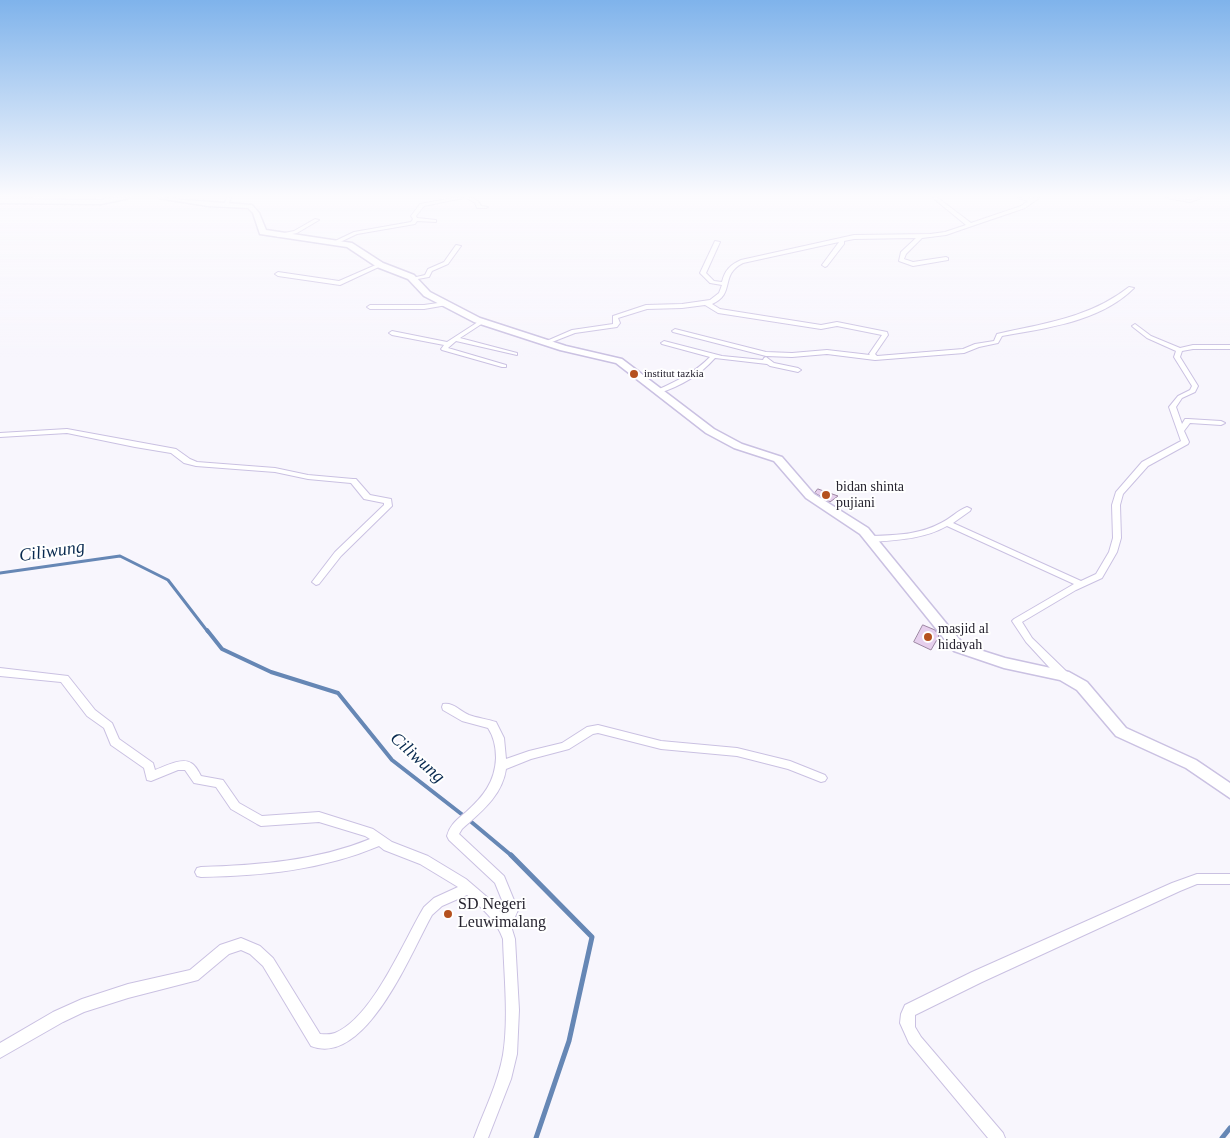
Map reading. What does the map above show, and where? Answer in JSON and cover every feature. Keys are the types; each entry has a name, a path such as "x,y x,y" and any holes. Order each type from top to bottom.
{"street":[{"path":"359,251 380,265 414,279 426,293 482,322 545,343 615,359 684,413 719,437 738,446 778,459 810,496 861,528 872,539 959,648 1004,663 1064,676"},
{"path":"414,279 427,276 429,270 446,263 454,251"},
{"path":"713,251 702,273 712,282 725,284"},
{"path":"545,343 574,332 614,326 617,323 614,319 615,316 638,308 707,303 721,296 727,272 738,263 792,251"},
{"path":"825,265 836,251"},
{"path":"905,251 901,260 910,264 946,259"},
{"path":"278,274 340,283 380,265"},
{"path":"674,331 766,354 792,355 827,352 875,358 964,351 977,345 996,342 999,335 1065,320 1112,303 1131,288"},
{"path":"707,303 714,309 732,314 816,326 837,324 885,333 886,335 873,350 872,354 875,358"},
{"path":"370,307 424,307 445,304"},
{"path":"456,339 513,354 501,365 444,349 448,344 456,339 471,331 482,322"},
{"path":"1135,326 1149,337 1179,350 1191,347 1230,347"},
{"path":"392,333 448,344"},
{"path":"664,343 714,356 767,362 798,370"},
{"path":"1179,350 1177,357 1195,386 1193,391 1180,397 1172,407 1185,442 1145,464 1119,494 1116,506 1117,538 1099,576 1080,584 1017,621 1028,640 1064,676 1082,686 1121,732 1191,764 1230,791"},
{"path":"766,354 767,362"},
{"path":"658,391 690,378 700,371 714,356"},
{"path":"1181,430 1188,421 1221,423"},
{"path":"0,435 58,431 85,434 135,445 173,450 196,464 275,470 308,477 353,481 367,497 388,501 388,506 338,554 316,582"},
{"path":"872,539 924,535 949,524 966,509"},
{"path":"949,524 1080,584"},
{"path":"0,672 64,679 91,713 108,726 115,742 149,766 151,777 177,766 188,766 198,780 214,780 221,784 234,806 255,818 277,821 316,816 369,832 388,846 424,860 468,888 505,926"},
{"path":"447,707 466,718 492,724 500,745 501,766 495,788 482,805 455,828 454,838 495,874 503,884 512,910 505,926 510,956 512,1035 510,1054 504,1079 481,1138"},
{"path":"501,766 529,755 565,746 592,730 598,729 661,745 737,752 790,765 821,778"},
{"path":"201,872 290,867 350,853 382,840"},
{"path":"998,1138 916,1042 908,1029 908,1014 910,1010 977,977 1176,887 1197,879 1230,879"},
{"path":"0,1051 51,1021 82,1006 128,990 193,976 225,949 241,944 255,950 268,962 316,1041 326,1043 332,1041 356,1026 371,1012 428,911 438,902 468,888"}],"building":[{"name":"bidan shinta pujiani","path":"818,489 838,496 830,502 815,493"},
{"name":"masjid al hidayah","path":"923,625 935,630 939,636 931,650 914,642"}],"waterway":[{"name":"Ciliwung","path":"0,573 120,556 168,580 208,632"},
{"name":"Ciliwung","path":"207,630 222,649 271,672 338,693 392,760 464,816"},
{"name":"Ciliwung","path":"469,820 512,856"},
{"name":"Ciliwung","path":"512,856 592,937 569,1041 536,1138"},
{"name":"Ciliwung","path":"1222,1138 1230,1128"}],"place":[{"name":"institut tazkia","path":"634,374"},
{"name":"bidan shinta pujiani","path":"826,495"},
{"name":"masjid al hidayah","path":"928,637"},
{"name":"SD Negeri Leuwimalang","path":"448,914"}]}
